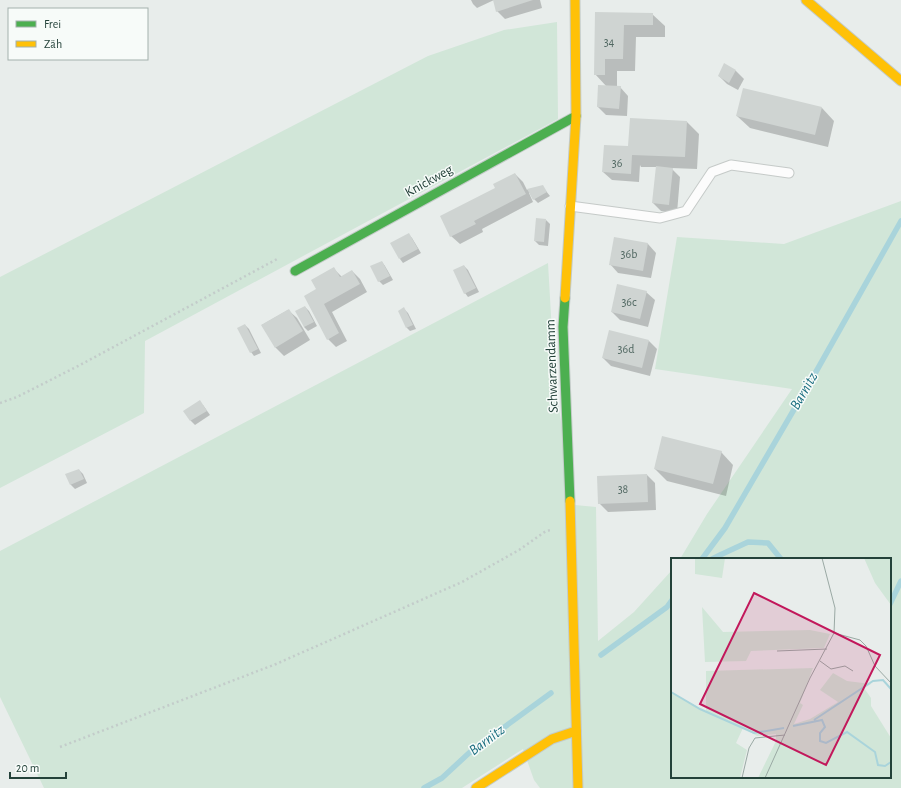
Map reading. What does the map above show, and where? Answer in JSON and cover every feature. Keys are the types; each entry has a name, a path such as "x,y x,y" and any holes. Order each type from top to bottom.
{"main road":[{"name":"Schwarzendamm","path":"575,0 576,116 563,327 571,524 578,788"},
{"path":"806,0 901,80"},
{"name":"Knickweg","path":"295,271 576,116"},
{"path":"476,788 552,739 576,731"}],"lane":[{"path":"570,206 660,218 686,210 712,172 731,165 789,174"}],"path":[{"path":"60,747 276,664 462,582 519,550 546,531 571,524"}],"green space":[{"path":"557,22 558,119 145,341 144,413 0,488 0,277 428,56 504,30"},
{"path":"901,201 901,788 540,788 534,780 523,749 462,788 44,788 0,697 0,551 548,263 555,385 575,505 596,507 598,641 634,612 671,571 671,778 891,778 891,558 681,558 707,514 792,389 655,369 677,237 784,244"}],"building":[{"path":"493,0 533,0 496,12"},
{"path":"595,12 653,13 653,25 624,25 623,59 605,59 605,75 594,75"},
{"path":"724,63 736,70 729,83 718,76"},
{"path":"598,85 621,86 619,109 597,107"},
{"path":"743,88 822,107 815,135 736,116"},
{"path":"630,118 687,121 685,157 632,155 631,174 602,172 604,145 628,146"},
{"path":"656,166 673,168 669,205 652,203"},
{"path":"515,173 526,194 474,221 476,224 450,237 440,216 495,188 493,184"},
{"path":"543,185 547,192 533,200 527,189"},
{"path":"536,218 546,219 544,242 534,241"},
{"path":"409,233 418,249 399,259 390,243"},
{"path":"614,237 648,243 643,271 609,265"},
{"path":"382,261 390,276 378,282 370,266"},
{"path":"464,265 476,288 464,294 453,270"},
{"path":"334,267 340,277 352,270 360,284 324,304 339,333 327,340 304,296 316,289 311,280"},
{"path":"617,284 647,291 640,319 611,312"},
{"path":"305,306 314,322 304,327 295,311"},
{"path":"404,307 413,325 406,328 398,311"},
{"path":"289,309 303,331 275,348 261,325"},
{"path":"245,324 258,349 250,353 237,328"},
{"path":"609,330 649,340 642,368 602,358"},
{"path":"200,400 207,411 190,421 183,411"},
{"path":"662,436 722,451 713,484 654,469"},
{"path":"79,469 84,479 70,485 65,474"},
{"path":"647,474 648,502 598,504 597,476"}],"waterway":[{"name":"Barnitz","path":"703,558 725,528 817,370 901,221"},
{"name":"Barnitz","path":"714,558 748,542 768,543 780,558"},
{"name":"Barnitz","path":"891,602 901,581"},
{"name":"Barnitz","path":"601,655 667,607 671,601"},
{"name":"Barnitz","path":"424,788 442,778 469,753 551,693"}],"traffic: fast":[{"path":"295,271 576,116"},
{"path":"565,298 563,327 570,501"}],"traffic: slow":[{"path":"565,298 576,116 575,0"},
{"path":"806,0 901,81"},
{"path":"570,501 578,788"},
{"path":"476,788 552,739 576,731"}]}
